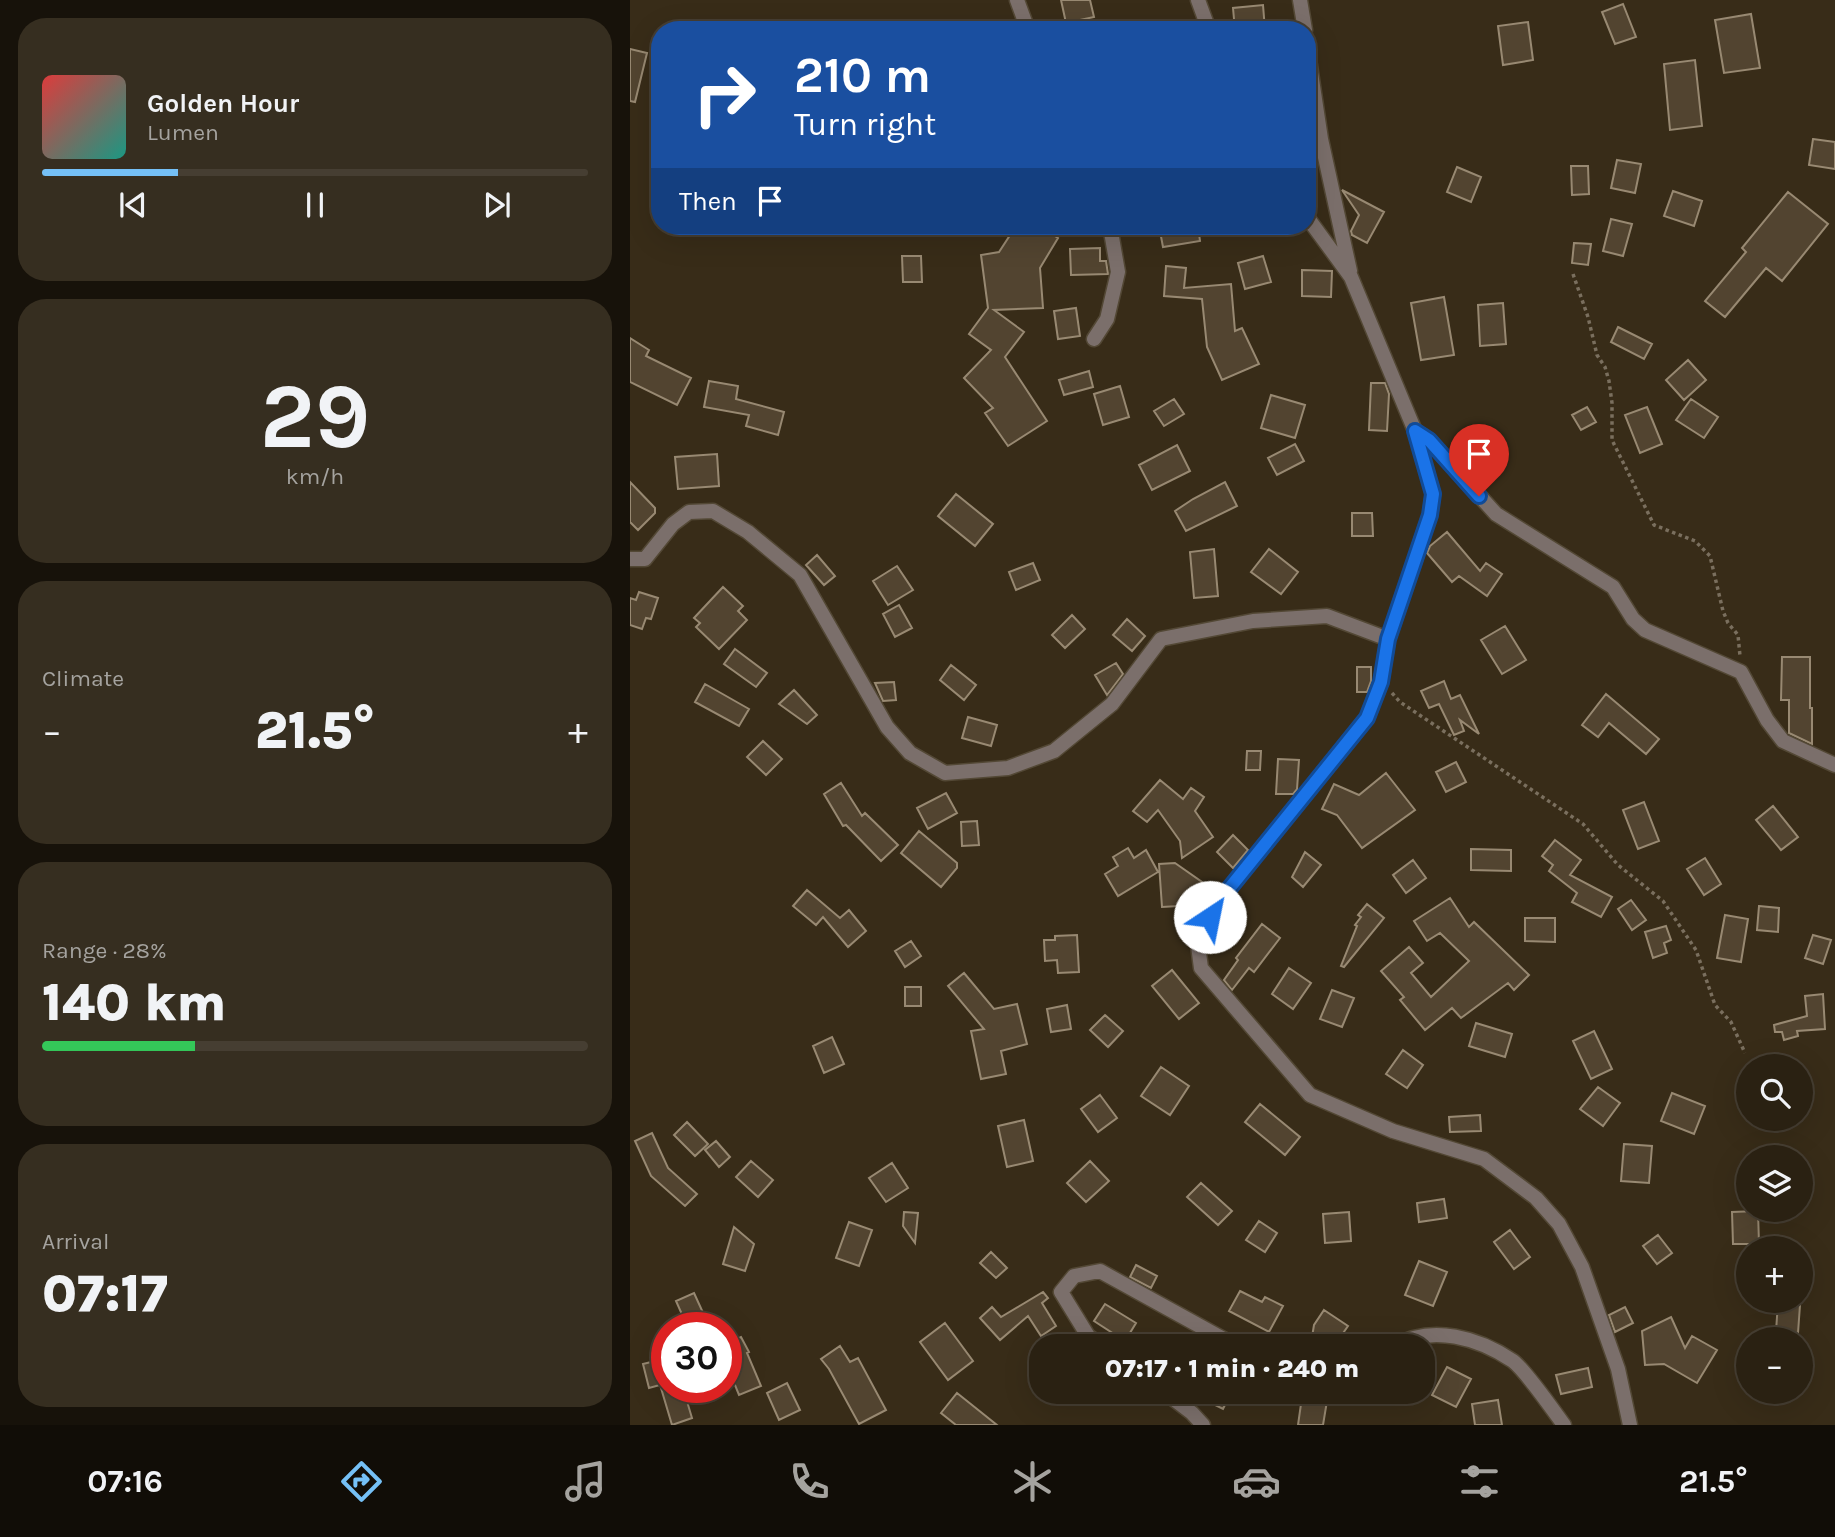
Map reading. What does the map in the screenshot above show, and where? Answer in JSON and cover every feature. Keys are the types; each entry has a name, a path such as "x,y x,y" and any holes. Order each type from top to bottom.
{"street":[{"path":"1017,0 1025,21"},
{"path":"1198,0 1206,21"},
{"path":"1300,0 1304,21"},
{"path":"1316,106 1352,277 1415,431 1433,494 1430,515 1388,639 1381,682 1367,718 1224,895 1197,938 1201,968 1310,1095 1393,1131 1484,1159 1535,1198 1559,1224 1583,1267 1618,1369 1630,1425"},
{"path":"1316,229 1352,277"},
{"path":"1094,339 1107,319 1118,272 1112,235"},
{"path":"1415,431 1429,440 1496,514 1613,587 1633,619 1645,630 1741,672 1751,686 1767,720 1783,741 1835,765"},
{"path":"630,559 645,559 673,524 689,512 713,511 748,532 800,576 887,727 910,753 945,773 1008,768 1054,751 1112,704 1161,639 1253,621 1327,616 1388,639"},
{"path":"1087,1334 1061,1292 1074,1276 1100,1271 1214,1334"},
{"path":"1425,1334 1469,1339 1514,1362 1564,1425"},
{"path":"1180,1404 1203,1425"}],"path":[{"path":"1573,274 1588,317 1597,355 1605,367 1611,392 1612,440 1619,458 1654,525 1695,541 1710,556 1723,611 1728,623 1738,635 1741,672"},
{"path":"1381,682 1400,702 1583,824 1618,864 1663,901 1696,950 1715,1005 1731,1022 1745,1053"}],"building":[{"path":"1061,0 1090,0 1094,17 1066,21"},
{"path":"1623,4 1636,37 1615,44 1602,12"},
{"path":"1263,5 1264,21 1234,21 1233,8"},
{"path":"1751,14 1760,68 1724,73 1715,20"},
{"path":"1528,22 1533,60 1503,65 1498,26"},
{"path":"630,49 647,53 635,102 630,101"},
{"path":"1695,60 1702,126 1670,130 1664,64"},
{"path":"1813,139 1835,142 1835,169 1809,165"},
{"path":"1617,160 1641,164 1635,193 1611,188"},
{"path":"1571,166 1588,166 1589,194 1572,195"},
{"path":"1457,167 1481,177 1471,202 1447,192"},
{"path":"1342,190 1384,212 1367,243 1352,235 1351,231 1359,215"},
{"path":"1673,191 1702,201 1694,226 1664,216"},
{"path":"1788,192 1828,224 1782,281 1766,268 1725,317 1705,301 1746,252 1742,248"},
{"path":"1611,219 1632,224 1623,256 1603,251"},
{"path":"1010,235 1053,235 1058,238 1040,268 1043,308 994,310 1024,332 1005,357 1047,421 1008,446 985,413 993,408 964,378 991,350 969,334 988,308 981,255 999,252"},
{"path":"1161,235 1199,235 1200,241 1163,247"},
{"path":"1574,243 1591,244 1588,265 1572,263"},
{"path":"1100,248 1100,261 1106,261 1108,274 1071,275 1070,249"},
{"path":"902,256 921,256 922,282 903,282"},
{"path":"1263,256 1271,282 1245,289 1238,263"},
{"path":"1166,266 1186,268 1184,288 1231,284 1235,331 1242,328 1259,364 1222,380 1207,347 1202,299 1164,296"},
{"path":"1302,270 1332,271 1331,297 1302,296"},
{"path":"1444,297 1454,355 1421,360 1411,303"},
{"path":"1503,303 1506,344 1480,346 1478,305"},
{"path":"1076,308 1080,336 1058,339 1054,311"},
{"path":"1618,327 1652,344 1644,359 1611,342"},
{"path":"630,338 649,350 646,356 691,378 677,405 630,382"},
{"path":"1688,360 1706,380 1684,400 1666,380"},
{"path":"1089,371 1093,387 1064,395 1059,380"},
{"path":"709,381 738,386 736,399 784,412 778,435 746,426 749,415 704,407"},
{"path":"1371,383 1385,383 1389,394 1387,431 1369,430"},
{"path":"1120,386 1129,417 1103,425 1094,394"},
{"path":"1271,395 1305,405 1295,438 1261,428"},
{"path":"1174,399 1184,414 1164,426 1154,411"},
{"path":"1691,399 1718,417 1704,438 1676,420"},
{"path":"1587,407 1596,422 1581,430 1572,415"},
{"path":"1647,407 1662,444 1640,453 1625,415"},
{"path":"1295,444 1304,461 1277,475 1268,458"},
{"path":"1177,445 1190,471 1152,490 1139,465"},
{"path":"717,454 719,486 678,489 675,457"},
{"path":"630,482 655,508 655,513 638,530 630,522"},
{"path":"1225,482 1237,506 1186,531 1175,511"},
{"path":"956,494 993,524 975,546 938,516"},
{"path":"1352,513 1372,513 1373,536 1352,536"},
{"path":"1447,532 1480,571 1486,563 1502,574 1487,596 1459,576 1452,582 1427,553 1430,546"},
{"path":"1214,549 1218,596 1194,598 1190,552"},
{"path":"1269,549 1298,572 1281,594 1251,572"},
{"path":"817,555 835,576 824,585 806,565"},
{"path":"1033,563 1040,580 1016,590 1009,572"},
{"path":"897,566 913,590 888,605 873,581"},
{"path":"723,587 743,606 738,611 747,620 719,649 696,627 700,623 694,618"},
{"path":"639,592 658,598 651,619 646,618 642,629 630,625 630,598 636,600"},
{"path":"899,605 912,628 895,637 883,614"},
{"path":"1072,615 1085,629 1065,648 1052,635"},
{"path":"1127,619 1145,636 1132,651 1113,635"},
{"path":"1505,626 1526,660 1502,674 1481,640"},
{"path":"735,649 767,673 756,687 724,664"},
{"path":"1782,657 1810,657 1812,744 1789,733 1789,700 1781,700"},
{"path":"1116,663 1123,674 1107,695 1095,675"},
{"path":"951,665 976,685 964,700 940,680"},
{"path":"1357,667 1371,667 1371,681 1367,692 1357,692"},
{"path":"1444,681 1451,699 1460,695 1479,734 1460,720 1464,731 1454,735 1439,704 1429,708 1421,691"},
{"path":"894,682 896,700 883,701 875,683"},
{"path":"705,684 749,709 739,726 695,702"},
{"path":"794,690 817,715 807,724 779,704"},
{"path":"1606,694 1659,739 1646,754 1609,723 1598,737 1582,725"},
{"path":"968,717 997,725 991,746 962,738"},
{"path":"763,741 782,759 766,775 747,757"},
{"path":"1247,751 1261,751 1260,770 1246,770"},
{"path":"1278,759 1299,760 1297,789 1293,794 1276,794"},
{"path":"1456,762 1466,782 1446,792 1436,772"},
{"path":"1386,773 1415,810 1362,848 1337,815 1322,809 1334,784 1359,795"},
{"path":"1160,780 1183,799 1191,788 1204,797 1195,811 1213,837 1182,858 1180,841 1158,810 1147,822 1133,811"},
{"path":"841,783 862,816 865,813 898,845 881,861 846,825 843,826 824,794"},
{"path":"946,793 957,813 928,829 917,808"},
{"path":"1644,802 1659,841 1638,849 1623,810"},
{"path":"1773,806 1798,837 1781,850 1756,820"},
{"path":"977,821 979,845 962,846 961,822"},
{"path":"919,831 957,863 957,868 941,887 901,853"},
{"path":"1233,835 1248,850 1233,868 1217,852"},
{"path":"1555,840 1581,860 1570,875 1612,897 1601,917 1572,902 1577,893 1549,871 1553,865 1542,856"},
{"path":"1128,848 1134,858 1146,850 1158,872 1118,896 1105,874 1118,866 1113,857"},
{"path":"1471,849 1511,850 1511,871 1471,870"},
{"path":"1305,852 1321,865 1303,887 1292,877"},
{"path":"1705,858 1721,884 1704,895 1687,869"},
{"path":"1413,860 1426,878 1406,893 1393,875"},
{"path":"1175,863 1202,882 1179,906 1162,907 1159,864"},
{"path":"807,890 840,918 849,910 866,931 848,947 823,917 816,925 793,906"},
{"path":"1450,898 1469,927 1474,922 1529,975 1514,990 1508,983 1461,1018 1452,1008 1425,1030 1400,1000 1404,997 1381,971 1409,947 1423,963 1411,973 1431,997 1469,961 1440,933 1427,941 1414,921"},
{"path":"1631,900 1646,920 1632,930 1618,909"},
{"path":"1367,904 1384,918 1344,967 1341,966 1357,926 1355,925 1361,917 1358,915"},
{"path":"1759,906 1779,908 1778,932 1757,930"},
{"path":"1725,915 1748,919 1741,962 1717,958"},
{"path":"1525,918 1555,918 1555,942 1525,941"},
{"path":"1262,924 1280,938 1254,972 1249,968 1232,990 1224,980 1238,960 1236,958"},
{"path":"1666,926 1671,940 1664,943 1667,953 1653,958 1645,932"},
{"path":"1077,935 1079,972 1058,973 1057,960 1045,961 1044,940 1055,940 1055,936"},
{"path":"1813,935 1831,940 1823,964 1805,958"},
{"path":"911,941 921,956 905,967 895,951"},
{"path":"1289,968 1311,983 1293,1009 1272,994"},
{"path":"1172,970 1199,1003 1179,1019 1152,986"},
{"path":"964,973 994,1009 1017,1004 1027,1044 1001,1051 1006,1074 981,1079 971,1031 984,1029 948,986"},
{"path":"905,987 921,987 921,1006 905,1006"},
{"path":"1332,990 1354,998 1342,1027 1320,1019"},
{"path":"1823,994 1825,1029 1797,1031 1798,1036 1784,1040 1782,1032 1775,1032 1774,1025 1807,1016 1805,996"},
{"path":"1067,1005 1071,1029 1051,1032 1047,1009"},
{"path":"1105,1015 1123,1031 1108,1047 1090,1030"},
{"path":"1476,1023 1512,1034 1505,1057 1469,1046"},
{"path":"1594,1031 1612,1069 1591,1079 1573,1041"},
{"path":"832,1037 844,1064 824,1073 813,1046"},
{"path":"1403,1050 1423,1065 1407,1088 1386,1074"},
{"path":"1161,1067 1189,1086 1170,1115 1141,1096"},
{"path":"1598,1087 1620,1103 1603,1126 1580,1109"},
{"path":"1672,1093 1705,1106 1694,1134 1661,1121"},
{"path":"1100,1095 1117,1118 1098,1132 1081,1109"},
{"path":"1260,1104 1300,1137 1285,1155 1245,1122"},
{"path":"1480,1115 1481,1131 1450,1132 1449,1117"},
{"path":"1024,1120 1033,1161 1007,1167 998,1126"},
{"path":"687,1122 708,1144 695,1156 674,1135"},
{"path":"652,1133 668,1168 697,1194 685,1206 651,1176 635,1141"},
{"path":"716,1141 730,1157 719,1167 705,1150"},
{"path":"1624,1144 1652,1146 1649,1183 1621,1181"},
{"path":"751,1161 773,1180 758,1197 736,1177"},
{"path":"1090,1161 1109,1181 1086,1202 1067,1183"},
{"path":"892,1163 908,1188 886,1202 869,1178"},
{"path":"1201,1183 1232,1211 1218,1225 1187,1197"},
{"path":"1444,1199 1447,1218 1419,1222 1417,1203"},
{"path":"904,1212 918,1213 915,1243 903,1226"},
{"path":"1349,1212 1351,1241 1325,1243 1323,1214"},
{"path":"1732,1212 1736,1212 1736,1222 1758,1222 1759,1236 1736,1236 1736,1244 1733,1244"},
{"path":"1259,1221 1277,1233 1265,1252 1246,1240"},
{"path":"849,1222 872,1230 859,1266 836,1258"},
{"path":"734,1227 754,1244 745,1271 723,1264"},
{"path":"1510,1230 1530,1257 1514,1269 1494,1242"},
{"path":"1658,1235 1672,1253 1657,1264 1643,1246"},
{"path":"991,1252 1007,1268 996,1278 980,1263"},
{"path":"1419,1261 1447,1272 1433,1306 1405,1295"},
{"path":"1136,1265 1157,1276 1151,1288 1130,1277"},
{"path":"1240,1291 1262,1302 1265,1297 1283,1306 1269,1332 1229,1311"},
{"path":"1043,1292 1048,1298 1042,1303 1056,1326 1040,1334 1028,1316 1000,1340 980,1318 992,1307 1001,1317"},
{"path":"694,1293 703,1312 681,1312 676,1301"},
{"path":"1105,1304 1136,1323 1129,1334 1114,1334 1094,1321"},
{"path":"1625,1307 1633,1323 1615,1332 1609,1315"},
{"path":"1324,1310 1348,1326 1342,1334 1312,1334 1314,1325"},
{"path":"1777,1313 1799,1313 1798,1327 1776,1327"},
{"path":"1671,1317 1685,1348 1692,1336 1717,1350 1697,1383 1664,1364 1645,1365 1642,1331"},
{"path":"945,1323 973,1361 948,1380 920,1342"},
{"path":"742,1339 749,1352 747,1353 761,1386 742,1394"},
{"path":"840,1346 850,1362 858,1358 886,1410 859,1424 821,1359"},
{"path":"651,1362 651,1387 649,1388 643,1364"},
{"path":"1447,1367 1471,1379 1456,1407 1435,1396 1435,1389"},
{"path":"1588,1368 1592,1387 1561,1394 1556,1375"},
{"path":"787,1383 800,1410 779,1420 767,1393"},
{"path":"957,1393 997,1425 956,1425 941,1413"},
{"path":"1498,1400 1502,1425 1475,1425 1472,1404"},
{"path":"665,1403 688,1403 692,1418 672,1425"},
{"path":"1213,1404 1226,1404 1223,1409"},
{"path":"1301,1404 1326,1404 1323,1425 1298,1425"}],"route":[{"path":"1210,917 1224,895 1367,718 1381,682 1388,639 1430,515 1433,494 1415,431 1429,440 1479,496"}]}
